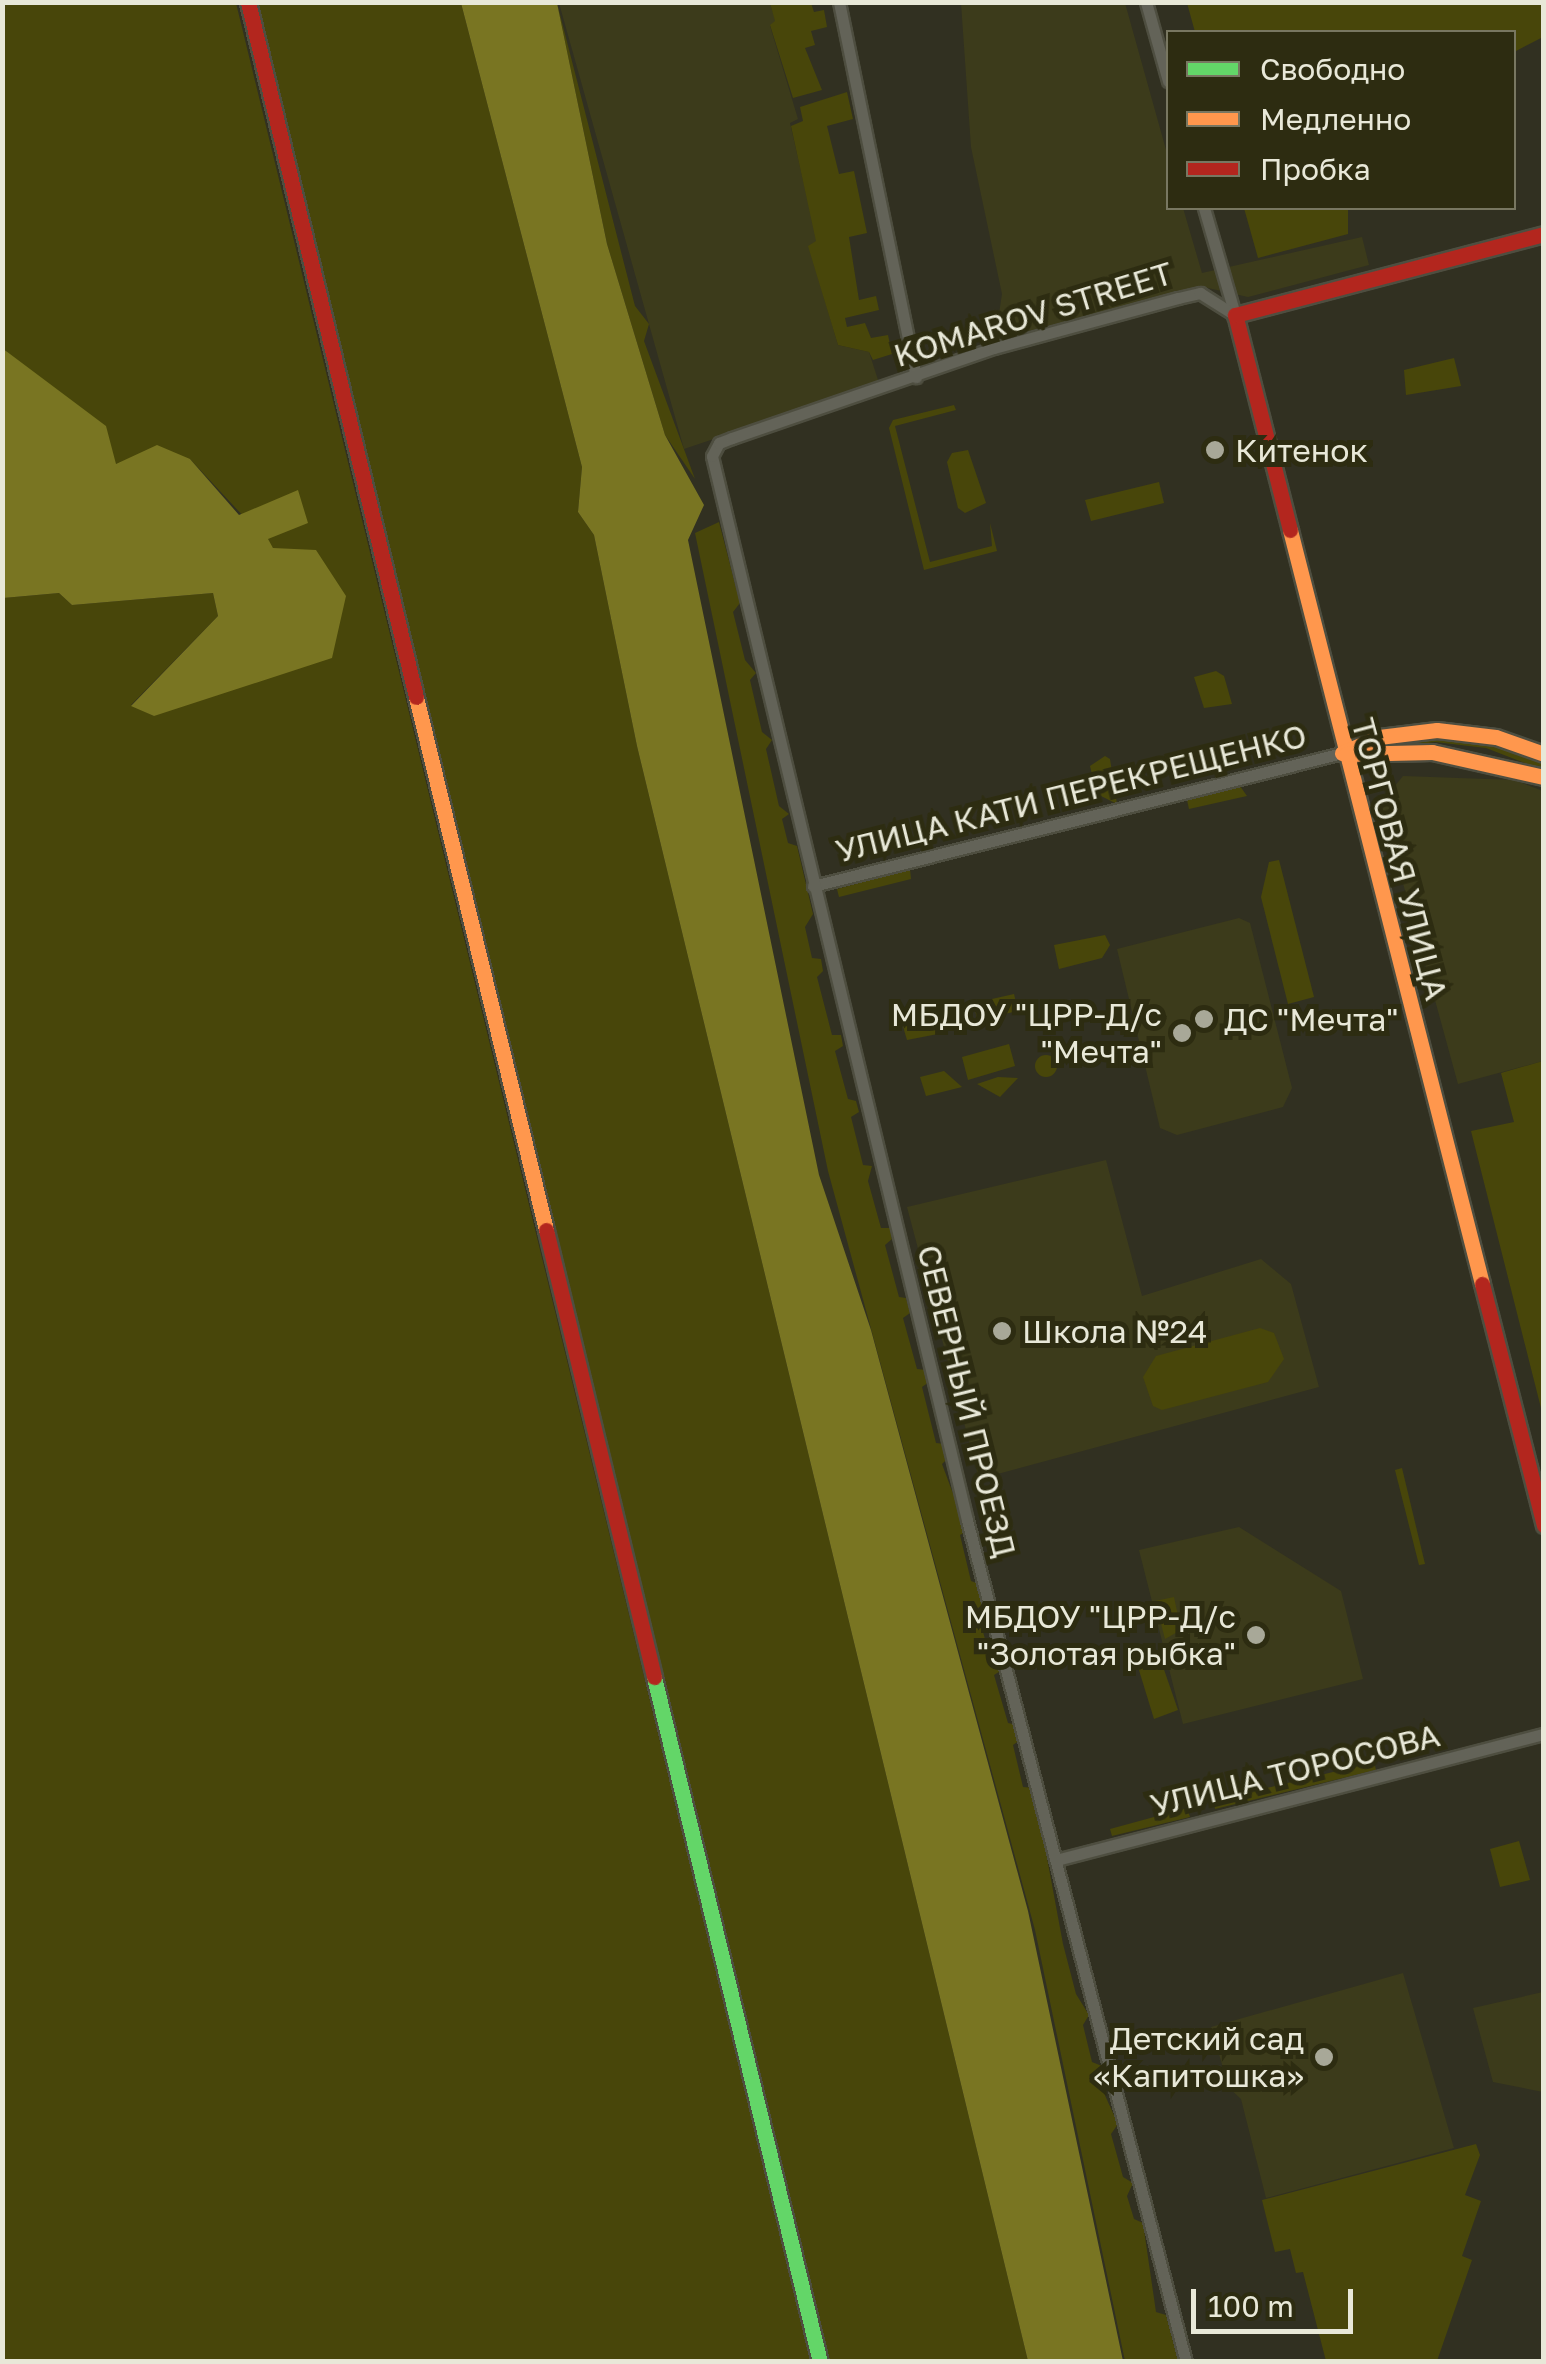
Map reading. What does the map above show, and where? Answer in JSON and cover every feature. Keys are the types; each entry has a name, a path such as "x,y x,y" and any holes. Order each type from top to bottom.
{"main road":[{"path":"248,2 820,2362"},
{"path":"1234,315 1544,234"},
{"name":"ТОРГОВАЯ УЛИЦА","path":"1234,315 1342,754 1544,1524"},
{"name":"УЛИЦА КАТИ ПЕРЕКРЕЩЕНКО","path":"1342,754 1379,737 1437,730 1496,738 1544,754"},
{"name":"УЛИЦА КАТИ ПЕРЕКРЕЩЕНКО","path":"1342,754 1432,752 1544,777"}],"street":[{"path":"839,2 916,377"},
{"path":"1146,2 1166,74"},
{"name":"ТОРГОВАЯ УЛИЦА","path":"1205,210 1234,315"},
{"name":"KOMAROV STREET","path":"712,450 994,348 1200,293 1234,315"},
{"name":"СЕВЕРНЫЙ ПРОЕЗД","path":"712,450 969,1528 1060,1859 1186,2362"},
{"name":"УЛИЦА КАТИ ПЕРЕКРЕЩЕНКО","path":"813,886 1342,754"},
{"name":"УЛИЦА ТОРОСОВА","path":"1060,1859 1544,1734"}],"shaded area":[{"path":"2,3 236,3 811,2361 3,2361 3,598 59,593 72,605 213,593 218,616 131,705 154,716 273,548 190,459 115,464 3,348"},
{"path":"257,3 461,3 582,467 578,512 594,535 637,746 1028,2361 828,2361"},
{"path":"461,3 557,3 607,244 665,435 704,505 688,540 819,1175 871,1330 1028,1911 1123,2361 1028,2361 637,746 594,535 578,512 582,467"},
{"path":"557,3 635,306 649,324 644,341 695,479 665,435 607,244"},
{"path":"559,3 770,3 776,21 770,26 798,119 790,123 817,241 809,246 838,345 869,352 879,383 684,449"},
{"path":"770,3 811,3 814,12 824,10 827,27 811,31 815,45 805,48 822,90 793,98 770,25 775,21"},
{"path":"961,3 1125,3 1166,150 1166,210 1184,210 1202,273 1362,237 1369,265 1248,297 1199,286 995,340 1002,294 971,147"},
{"path":"1187,3 1543,3 1543,37 1516,51 1516,30 1194,30"},
{"path":"847,92 853,119 827,126 839,174 854,171 867,233 849,237 859,300 876,296 879,310 845,318 847,327 865,323 871,338 888,335 892,354 873,360 869,352 838,345 808,246 816,241 791,126 803,121 800,107"},
{"path":"1245,210 1348,210 1348,234 1258,258"},
{"path":"2,348 106,426 116,464 157,445 190,459 239,515 298,490 308,523 268,539 273,548 316,550 346,596 332,658 154,716 131,706 218,616 213,593 72,605 59,593 3,598"},
{"path":"1454,358 1461,386 1406,395 1404,370"},
{"path":"954,405 956,410 895,426 930,562 992,546 990,523 997,551 924,570 889,428 893,420"},
{"path":"968,450 986,503 965,513 958,508 947,462 952,453"},
{"path":"1159,482 1164,503 1091,521 1085,500"},
{"path":"719,522 740,603 733,612 745,660 756,673 750,680 762,732 772,740 766,749 779,806 789,814 782,819 788,843 797,846 813,914 805,927 812,958 821,959 823,971 817,977 832,1035 841,1035 843,1046 835,1051 848,1099 856,1101 859,1112 851,1117 863,1165 872,1166 868,1181 881,1228 890,1228 892,1239 885,1245 899,1297 906,1298 910,1313 903,1318 917,1369 926,1370 929,1382 922,1387 936,1443 945,1444 948,1458 942,1464 967,1531 960,1535 971,1581 979,1584 984,1603 977,1609 990,1658 999,1660 1002,1670 994,1675 1008,1723 1017,1725 1020,1740 1013,1745 1023,1787 1034,1788 1063,1944 1076,1994 1089,2015 1083,2025 1092,2062 1102,2066 1098,2080 1118,2124 1111,2134 1123,2177 1133,2183 1127,2196 1134,2219 1143,2223 1156,2312 1166,2315 1178,2361 1125,2361 1035,1930 828,1171 695,533"},
{"path":"1216,671 1224,676 1232,704 1204,708 1194,677"},
{"path":"1435,736 1492,745 1543,763 1543,770 1486,748 1435,742 1376,751 1375,744"},
{"path":"1105,756 1110,759 1117,804 1097,794 1090,766"},
{"path":"1403,776 1514,780 1543,791 1543,1061 1458,1084 1381,803"},
{"path":"1240,786 1247,796 1189,809 1187,800"},
{"path":"1279,860 1314,997 1288,1004 1261,897 1269,862"},
{"path":"910,869 911,879 839,897 837,889"},
{"name":"ДС \"Мечта\"","path":"1239,918 1250,923 1292,1088 1283,1107 1177,1135 1160,1128 1117,949"},
{"path":"1105,935 1110,945 1102,958 1059,969 1054,945"},
{"path":"1014,994 1018,1011 977,1020 974,1003"},
{"path":"939,1013 943,1033 907,1040 902,1023"},
{"path":"1009,1044 1015,1066 968,1080 962,1057"},
{"path":"1046,1055 1054,1058 1054,1074 1046,1077 1038,1074 1035,1066 1038,1058"},
{"path":"1544,1061 1543,1416 1471,1131 1514,1122 1501,1073"},
{"path":"944,1071 962,1087 926,1096 920,1077"},
{"path":"998,1077 1018,1078 1000,1097 977,1084"},
{"path":"1106,1160 1142,1296 1261,1259 1291,1284 1319,1387 979,1479 907,1207"},
{"path":"1260,1328 1274,1333 1284,1359 1268,1382 1162,1410 1153,1406 1143,1377 1156,1356"},
{"path":"1402,1468 1425,1564 1419,1565 1395,1470"},
{"name":"МБДОУ \"ЦРР-Д/с \"Золотая рыбка\"","path":"1239,1527 1341,1591 1363,1679 1183,1724 1139,1550"},
{"path":"1174,1597 1181,1630 1165,1639 1155,1601"},
{"path":"1160,1658 1178,1710 1154,1719 1138,1667"},
{"path":"1374,1762 1376,1770 1215,1809 1214,1801"},
{"path":"1187,1808 1190,1817 1112,1836 1110,1829"},
{"path":"1519,1841 1530,1880 1500,1887 1490,1849"},
{"name":"Детский сад «Капитошка»","path":"1403,1973 1454,2148 1266,2198 1241,2099 1229,2088 1211,2027"},
{"path":"1543,1992 1543,2092 1493,2082 1473,2008"},
{"path":"1476,2144 1480,2155 1465,2195 1481,2201 1462,2256 1472,2260 1437,2361 1326,2361 1303,2272 1296,2273 1290,2249 1275,2252 1262,2200"}],"traffic: fast":[{"path":"654,1677 820,2362"}],"traffic: slow":[{"path":"1290,530 1482,1284"},
{"path":"416,697 546,1230"},
{"path":"1342,753 1379,737 1437,730 1496,737 1544,754"},
{"path":"1346,754 1432,752 1544,777"}],"traffic: jam":[{"path":"248,2 416,697"},
{"path":"1290,530 1235,315 1544,234"},
{"path":"546,1230 654,1677"},
{"path":"1482,1284 1544,1525"}],"place":[{"name":"Китенок","path":"1215,450"},
{"name":"ДС \"Мечта\"","path":"1204,1019"},
{"name":"МБДОУ \"ЦРР-Д/с \"Мечта\"","path":"1182,1033"},
{"name":"Школа №24","path":"1002,1331"},
{"name":"МБДОУ \"ЦРР-Д/с \"Золотая рыбка\"","path":"1256,1635"},
{"name":"Детский сад «Капитошка»","path":"1324,2057"}]}
